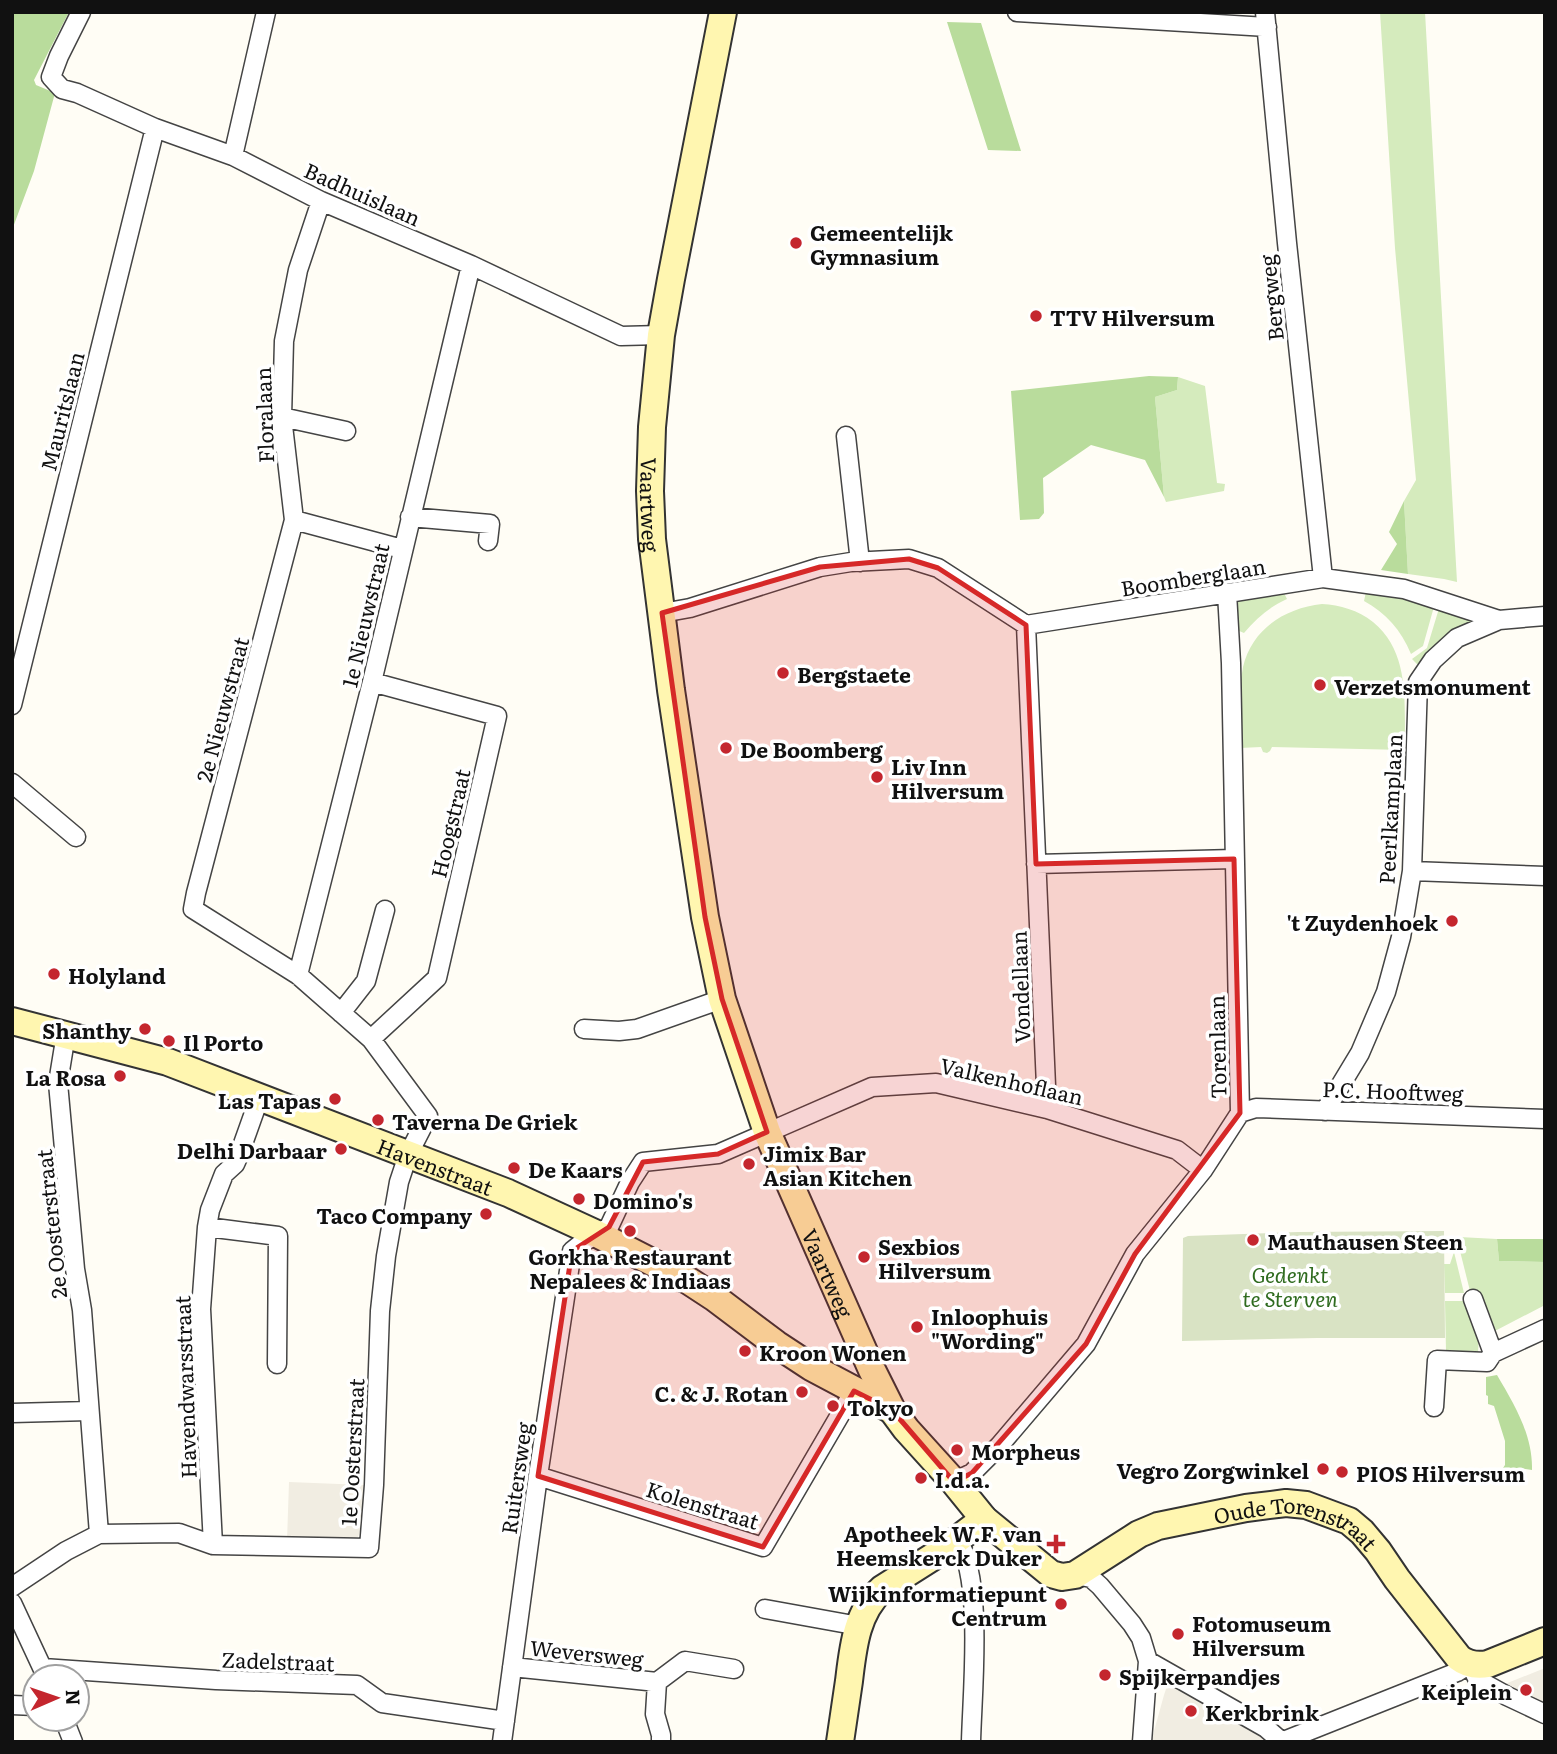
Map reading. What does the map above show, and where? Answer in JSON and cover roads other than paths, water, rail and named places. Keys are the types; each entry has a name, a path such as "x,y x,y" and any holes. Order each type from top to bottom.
{"street":[{"name":"Badhuislaan","path":"81,12 51,76 62,89 77,93 155,128 233,156 321,201 471,265 621,335 662,334"},
{"path":"233,156 266,12"},
{"name":"Vaartweg","path":"723,12 662,334 652,427 650,491 652,539 673,704 703,904 722,999 767,1132 867,1358 892,1410 984,1519"},
{"path":"1017,12 1266,19"},
{"name":"Bergweg","path":"1266,19 1323,579"},
{"name":"Mauritslaan","path":"12,705 155,128"},
{"name":"Floralaan","path":"294,520 282,417 284,341 298,270 321,201"},
{"name":"1e Nieuwstraat","path":"298,975 372,682 471,265"},
{"path":"282,417 346,431"},
{"path":"846,436 860,562"},
{"path":"410,517 490,524 488,541"},
{"path":"294,520 402,549"},
{"name":"2e Nieuwstraat","path":"294,520 193,909 298,975"},
{"path":"662,613 690,608 820,567 909,559 938,568 1026,625"},
{"name":"Boomberglaan","path":"1026,625 1323,579 1404,589 1499,620 1545,617"},
{"name":"Torenlaan","path":"954,1482 972,1473 999,1446 1086,1344 1135,1254 1203,1170 1240,1114 1231,663 1227,593"},
{"name":"Peerlkamplaan","path":"1325,1111 1360,1053 1386,992 1401,937 1412,871 1418,682 1433,660 1457,638 1499,620"},
{"name":"Vondellaan","path":"1026,625 1047,1109"},
{"name":"Hoogstraat","path":"371,1039 437,978 497,716 372,682"},
{"path":"12,783 76,837"},
{"path":"1036,864 1234,859"},
{"path":"1412,871 1545,876"},
{"path":"341,1013 366,981 385,910"},
{"path":"298,975 371,1039 428,1116 408,1155"},
{"path":"584,1029 637,1029 722,999"},
{"name":"Havenstraat","path":"12,1021 168,1062 602,1232 689,1281 852,1395 892,1410"},
{"name":"2e Oosterstraat","path":"66,1034 58,1083 75,1269 82,1310 99,1534"},
{"name":"Valkenhoflaan","path":"602,1232 609,1227 630,1182 643,1162 718,1154 872,1087 936,1083 1047,1109 1177,1150 1203,1170"},
{"name":"Havendwarsstraat","path":"213,1545 201,1309 207,1227 210,1209 224,1174 235,1164 260,1096"},
{"name":"P.C. Hooftweg","path":"1240,1114 1256,1108 1545,1119"},
{"name":"1e Oosterstraat","path":"12,1587 66,1550 99,1534 179,1534 213,1545 369,1548 380,1311 399,1182 408,1155"},
{"path":"207,1227 278,1236 277,1364"},
{"name":"Ruitersweg","path":"502,1742 572,1251 582,1242 602,1232"},
{"path":"1473,1299 1493,1353"},
{"path":"1434,1407 1437,1360 1487,1362 1493,1353 1545,1329"},
{"path":"828,1376 867,1358"},
{"name":"Kolenstraat","path":"538,1476 763,1547 852,1395"},
{"path":"12,1413 89,1411"},
{"name":"Oude Torenstraat","path":"1074,1575 1139,1534 1158,1526 1246,1508 1286,1503 1306,1505 1349,1521 1363,1531 1459,1658 1470,1664"},
{"path":"841,1742 854,1643 873,1597 984,1519 1046,1570 1062,1577 1074,1575 1091,1578 1132,1624 1141,1638 1148,1661 1142,1742"},
{"path":"957,1539 963,1547 971,1579 975,1616 971,1742"},
{"path":"12,1603 41,1663"},
{"path":"765,1609 859,1626"},
{"path":"1148,1661 1266,1728 1282,1742 1451,1675 1470,1664 1488,1664 1545,1641"},
{"name":"Weversweg","path":"512,1667 657,1682 685,1661 734,1670"},
{"path":"1470,1664 1478,1680 1545,1714"},
{"name":"Zadelstraat","path":"91,1674 358,1685 382,1703 505,1721"},
{"name":"Weversweg","path":"657,1682 655,1714 661,1742"}],"place":[{"name":"Gemeentelijk Gymnasium","path":"796,243"},
{"name":"TTV Hilversum","path":"1036,316"},
{"name":"Bergstaete","path":"783,673"},
{"name":"Verzetsmonument","path":"1320,685"},
{"name":"De Boomberg","path":"726,748"},
{"name":"Liv Inn Hilversum","path":"877,777"},
{"name":"'t Zuydenhoek","path":"1452,921"},
{"name":"Holyland","path":"54,974"},
{"name":"Shanthy","path":"145,1029"},
{"name":"Il Porto","path":"169,1041"},
{"name":"La Rosa","path":"120,1076"},
{"name":"Las Tapas","path":"335,1099"},
{"name":"Taverna De Griek","path":"378,1120"},
{"name":"Delhi Darbaar","path":"341,1149"},
{"name":"Jimix Bar Asian Kitchen","path":"749,1164"},
{"name":"De Kaars","path":"514,1168"},
{"name":"Domino's","path":"579,1199"},
{"name":"Taco Company","path":"486,1214"},
{"name":"Gorkha Restaurant Nepalees & Indiaas","path":"630,1231"},
{"name":"Mauthausen Steen","path":"1253,1240"},
{"name":"Sexbios Hilversum","path":"864,1257"},
{"name":"Inloophuis \"Wording\"","path":"917,1327"},
{"name":"Kroon Wonen","path":"745,1351"},
{"name":"C. & J. Rotan","path":"802,1392"},
{"name":"Tokyo","path":"833,1406"},
{"name":"Morpheus","path":"957,1450"},
{"name":"Vegro Zorgwinkel","path":"1323,1469"},
{"name":"PIOS Hilversum","path":"1342,1472"},
{"name":"I.d.a.","path":"921,1478"},
{"name":"Apotheek W.F. van Heemskerck Duker","path":"1056,1544"},
{"name":"Wijkinformatiepunt Centrum","path":"1061,1604"},
{"name":"Fotomuseum Hilversum","path":"1178,1634"},
{"name":"Spijkerpandjes","path":"1105,1675"},
{"name":"Keiplein","path":"1526,1690"},
{"name":"Kerkbrink","path":"1191,1711"}],"park label":[{"name":"Gedenkt te Sterven","path":"1290,1285"}]}
